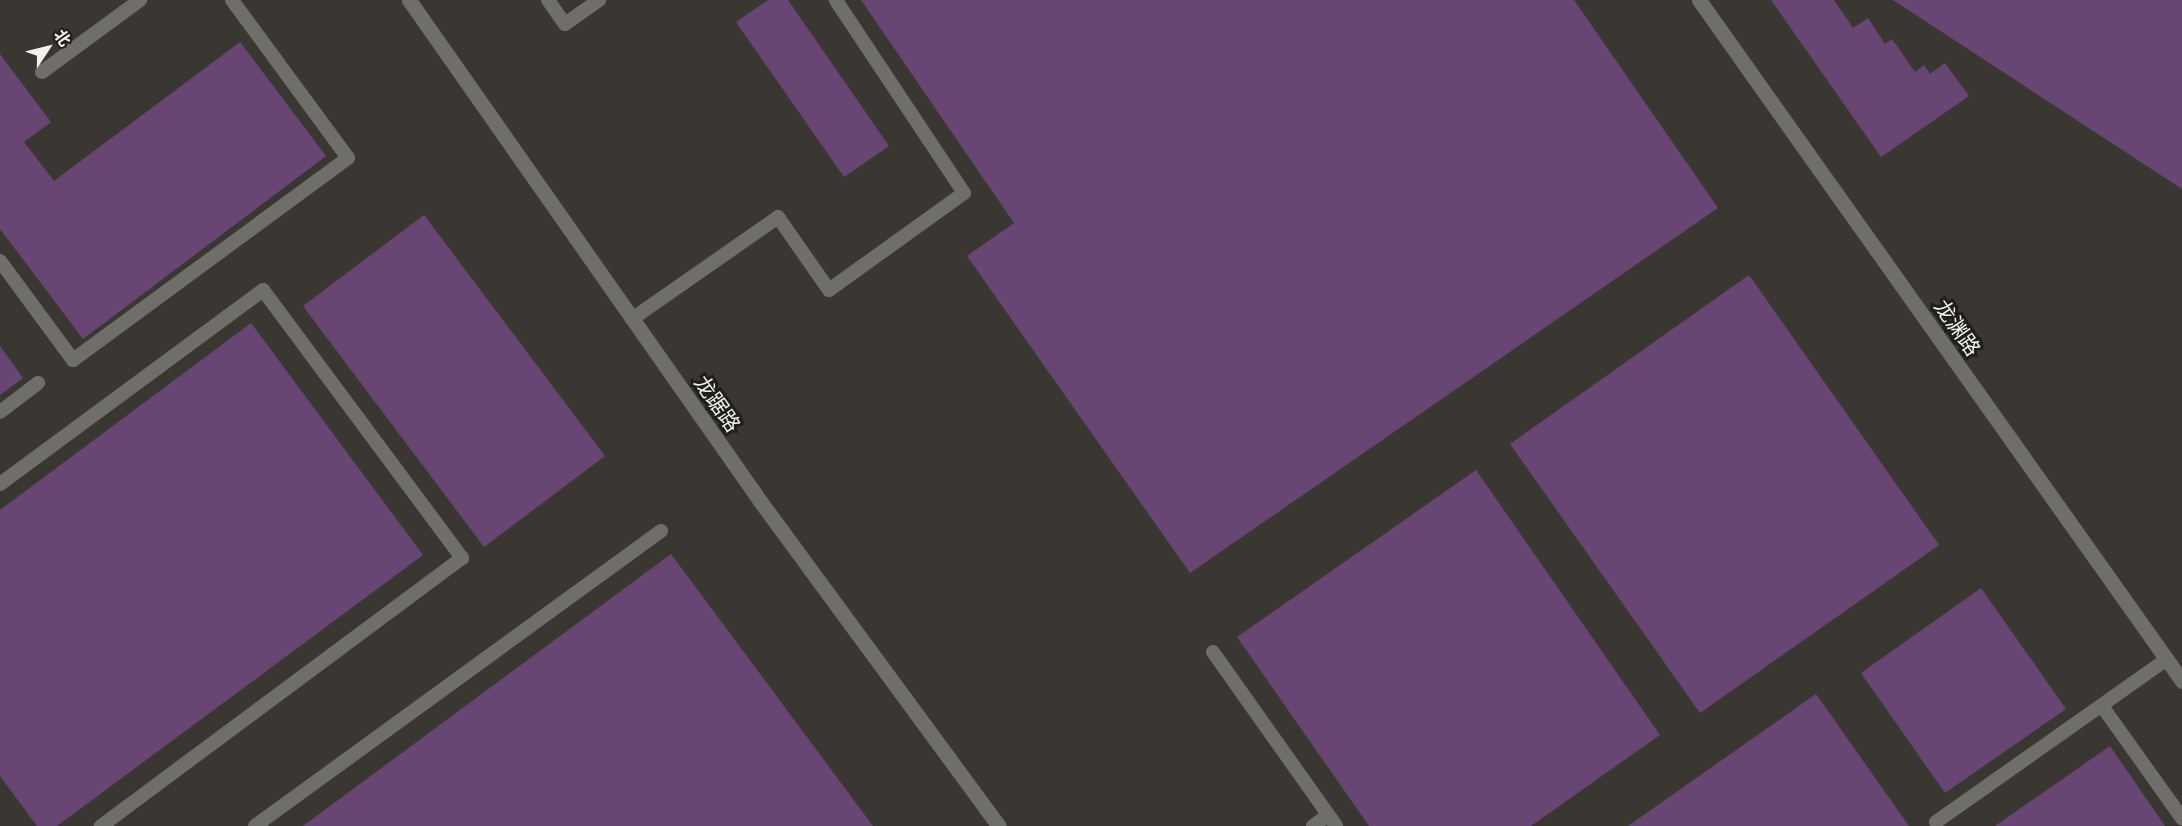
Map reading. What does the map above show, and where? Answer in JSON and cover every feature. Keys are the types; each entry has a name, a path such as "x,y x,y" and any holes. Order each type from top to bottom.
{"street":[{"name":"龙踞路","path":"409,0 632,319 999,826"},
{"name":"龙渊路","path":"1699,0 2182,681"}],"lane":[{"path":"42,72 140,0"},
{"path":"0,261 73,360 348,158 232,0"},
{"path":"548,0 565,24 599,0"},
{"path":"632,319 778,217 829,290 964,193 836,0"},
{"path":"0,484 262,290 462,558 101,826"},
{"path":"0,412 38,383"},
{"path":"255,826 661,531"},
{"path":"1213,652 1332,820 1313,826"},
{"path":"1936,822 2167,659"},
{"path":"2102,705 2182,818"}],"building":[{"path":"768,0 788,0 889,146 844,177 736,22"},
{"path":"861,0 1574,0 1718,208 1190,573 967,256 1014,223"},
{"path":"1771,0 1834,0 1853,28 1868,18 1885,44 1892,39 1915,72 1924,65 1930,74 1945,63 1969,96 1881,157"},
{"path":"1893,0 2182,0 2182,189"},
{"path":"240,42 326,156 83,339 0,229 0,54 51,122 24,142 54,181"},
{"path":"424,215 605,456 484,547 303,306"},
{"path":"1749,275 1939,545 1700,713 1510,444"},
{"path":"251,323 423,555 57,826 37,826 0,776 0,510"},
{"path":"0,346 23,378 0,395"},
{"path":"1476,470 1660,735 1531,826 1369,826 1237,637"},
{"path":"671,554 873,826 303,826"},
{"path":"1981,588 2066,709 1945,793 1861,673"},
{"path":"1816,694 1909,826 1628,826"},
{"path":"2110,746 2165,826 1995,826"}]}
